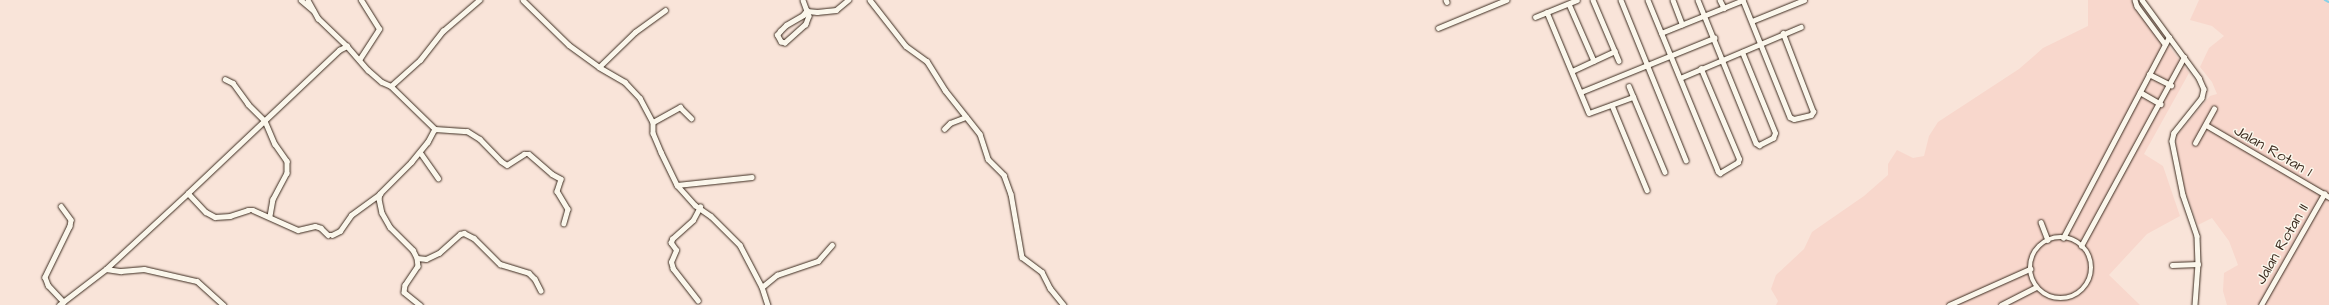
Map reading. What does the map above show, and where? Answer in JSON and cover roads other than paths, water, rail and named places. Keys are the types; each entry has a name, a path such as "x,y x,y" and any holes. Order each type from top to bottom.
{"street":[{"path":"301,0 314,11"},
{"path":"308,0 318,18 359,60 382,82 391,86 435,129 466,131 480,139 501,161 508,164 524,154 529,154 552,174 561,179 557,191 568,209 564,223"},
{"path":"359,60 379,29 361,0"},
{"path":"391,86 420,60 443,32 479,0"},
{"path":"523,0 564,41 599,67 633,89 640,98 653,122 653,133 677,185 740,245 762,287 768,305"},
{"path":"803,0 807,11 808,20 801,29 785,43 781,42 777,35 786,24 803,15 807,11 836,10 848,0"},
{"path":"870,0 906,46 927,61 945,90 980,134 988,159 1005,177 1013,202 1022,257 1042,272 1064,305"},
{"path":"1438,28 1506,0"},
{"path":"1536,17 1577,0"},
{"path":"1593,0 1619,61"},
{"path":"1621,0 1686,160"},
{"path":"1648,0 1718,172 1720,173 1738,162 1739,159 1701,69"},
{"path":"1673,0 1682,24"},
{"path":"1698,0 1756,143 1759,145 1773,138 1775,133 1742,52"},
{"path":"1720,0 1724,8"},
{"path":"1661,33 1743,0 1790,117 1794,119 1811,115 1813,112 1784,34"},
{"path":"1752,21 1804,0"},
{"path":"2135,0 2137,6 2165,44"},
{"path":"2142,0 2199,78 2204,91 2200,100 2174,133 2172,141 2183,195 2196,229 2198,264 2195,305"},
{"path":"1569,4 1594,61"},
{"path":"599,67 634,32 665,10"},
{"path":"1547,12 1590,114 1633,97"},
{"path":"1680,78 1801,27"},
{"path":"2063,238 2170,37"},
{"path":"1581,92 1714,38"},
{"path":"61,206 71,220 70,226 45,277 48,285 61,304 106,269 265,121 333,54 347,46"},
{"path":"1572,71 1615,51"},
{"path":"2081,246 2161,104 2184,57"},
{"path":"2149,74 2171,85"},
{"path":"225,79 234,83 248,104 265,121 275,144 285,157 288,166 287,173 272,205 270,215"},
{"path":"1629,86 1665,172"},
{"path":"2140,92 2161,104"},
{"path":"1612,105 1647,190"},
{"path":"653,122 680,107 691,118"},
{"path":"2195,143 2214,109"},
{"path":"944,129 950,124 966,117"},
{"name":"Jalan Rotan 1","path":"2206,125 2329,197"},
{"path":"188,193 206,212 215,217 230,216 248,210 270,215 298,230 315,226 321,228 328,235 337,234 351,215 380,194 420,152 433,135 435,129"},
{"path":"420,152 438,178"},
{"path":"677,185 737,176 752,177"},
{"path":"380,194 379,205 390,227 413,250 417,258 418,266 405,285 404,292 420,305"},
{"name":"Jalan Rotan II","path":"2261,305 2324,194"},
{"path":"698,301 673,269 671,262 676,250 671,242 672,239 693,220 700,208"},
{"path":"2041,222 2048,240"},
{"path":"417,258 435,256 460,234 464,233 474,238 500,264 529,273 535,279 541,291"},
{"path":"2063,238 2073,240 2081,246 2090,258 2090,278 2082,291 2073,296 2058,299 2044,294 2036,287 2030,268 2033,254 2039,246 2048,240 2063,238"},
{"path":"762,287 777,275 818,261 832,245"},
{"path":"2172,265 2198,264"},
{"path":"1948,305 2030,268"},
{"path":"106,269 121,271 144,269 197,281 224,305"},
{"path":"2001,305 2036,287"},
{"path":"216,298 218,305"}],"waterway":[{"path":"2325,0 2329,2"}]}
